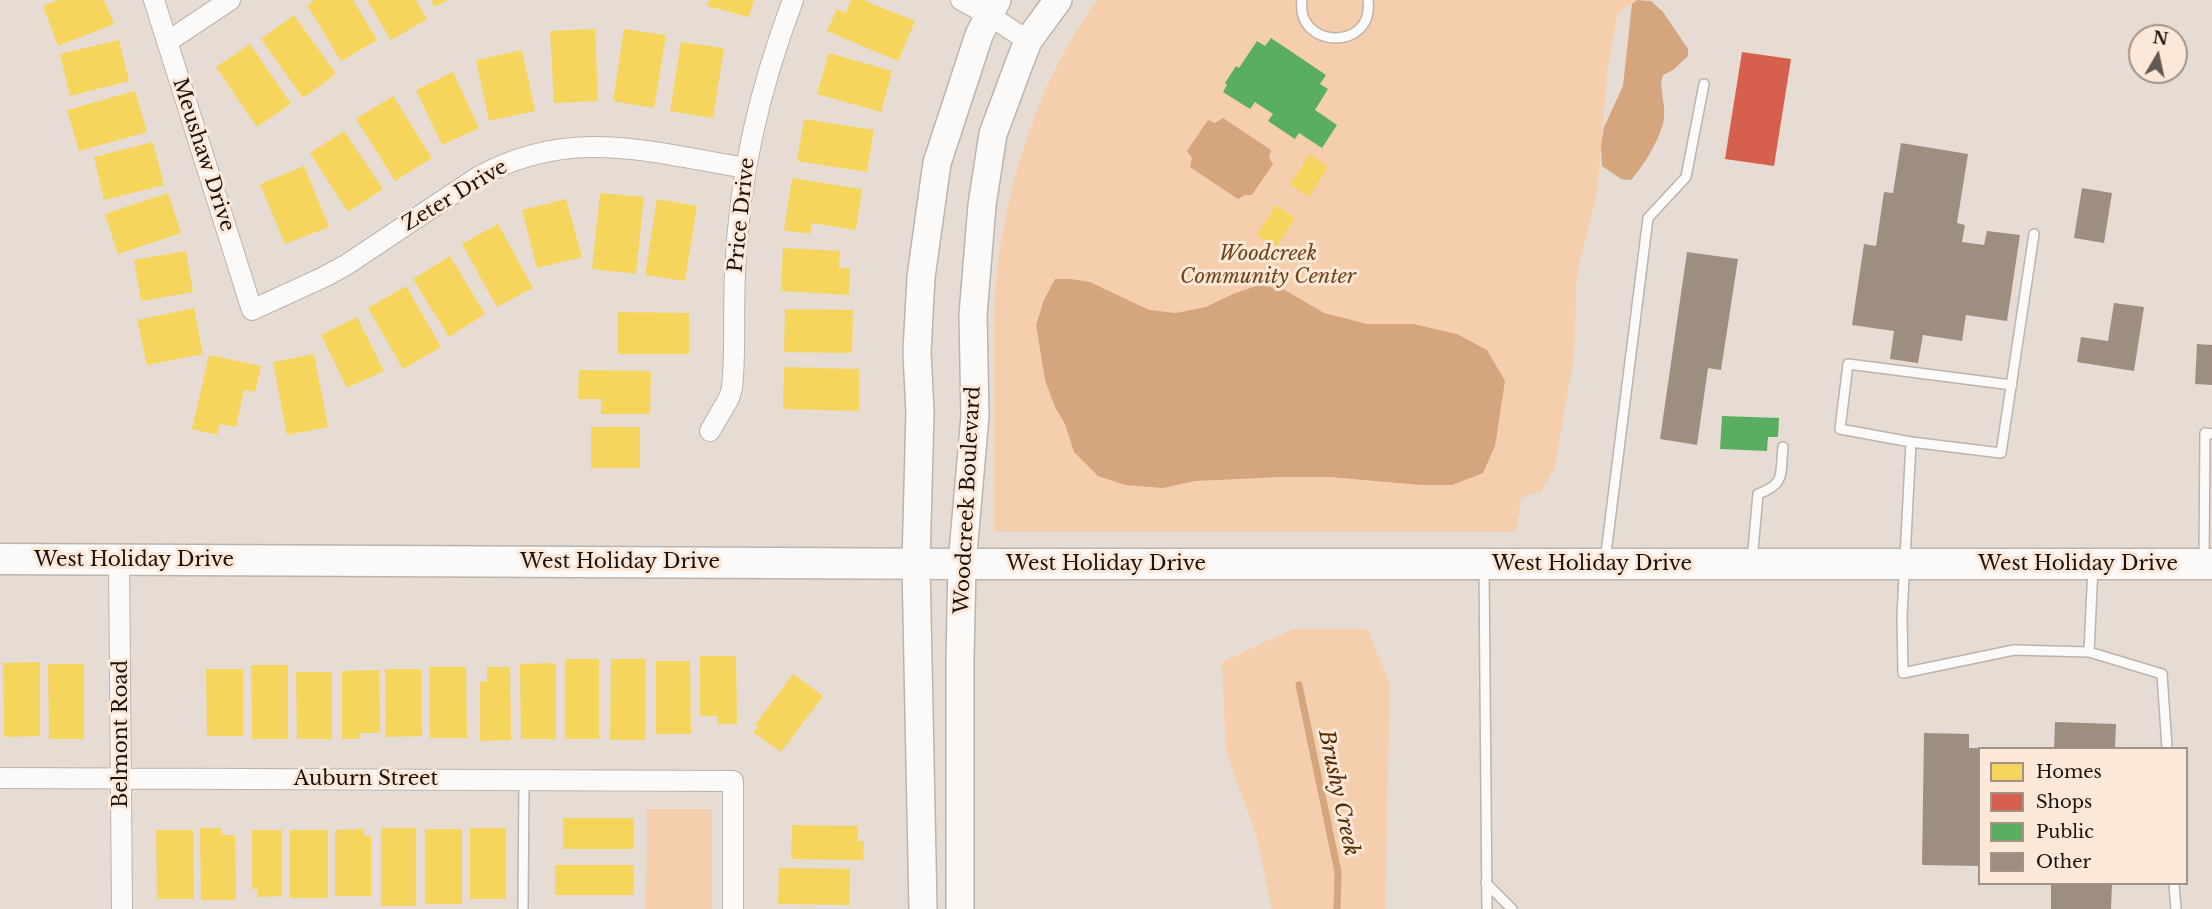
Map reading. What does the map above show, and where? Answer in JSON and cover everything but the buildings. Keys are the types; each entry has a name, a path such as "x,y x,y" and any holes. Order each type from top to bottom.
{"main road":[{"name":"West Holiday Drive","path":"0,559 962,564 2208,564"}],"street":[{"name":"Meushaw Drive","path":"154,0 252,310"},
{"path":"167,42 230,0"},
{"name":"Price Drive","path":"710,431 729,398 732,388 736,262 746,168 758,103 793,0"},
{"path":"962,0 993,8 1028,41"},
{"name":"Woodcreek Boulevard","path":"960,909 962,564 975,416 973,315 982,205 993,134 1028,41 1050,2"},
{"path":"922,909 916,563 920,412 917,352 921,277 936,163 979,35 993,8"},
{"name":"Zeter Drive","path":"252,310 331,273 458,189 496,167 528,155 567,148 598,146 746,168"},
{"name":"Belmont Road","path":"119,559 122,909"},
{"name":"Auburn Street","path":"0,778 733,781 733,909"}],"lane":[{"path":"1302,0 1303,14 1307,24 1324,37 1335,39 1346,38 1363,25 1368,14 1368,0"},
{"path":"1605,564 1648,218 1686,177 1704,84"},
{"path":"2012,385 1848,364 1840,429 1911,442 2001,453 2012,385 2034,234"},
{"path":"2208,564 2205,433 2212,434"},
{"path":"1911,442 1902,616 1903,673 2014,650 2089,652 2162,674 2167,747"},
{"path":"1752,564 1758,494 1773,489 1779,480 1783,447"},
{"path":"1484,564 1486,909"},
{"path":"2089,652 2094,564"},
{"path":"523,909 524,780"},
{"path":"1486,884 1512,909"},
{"path":"2174,885 2176,909"}],"green space":[{"name":"Woodcreek Community Center","path":"1097,0 1637,0 1618,13 1608,65 1597,194 1577,273 1574,357 1555,467 1541,491 1521,498 1516,532 994,532 994,313 1002,236 1018,165 1043,95 1077,30"},
{"path":"1293,629 1367,629 1390,684 1385,909 1272,909 1256,834 1226,752 1222,662"},
{"path":"647,809 712,809 712,909 646,909"}],"shaded area":[{"path":"1637,0 1651,1 1663,12 1688,49 1688,56 1673,70 1663,75 1661,86 1664,118 1660,133 1631,180 1621,179 1602,166 1601,146 1604,127 1623,86 1632,4"},
{"path":"1223,118 1271,150 1269,158 1273,164 1252,195 1245,195 1238,199 1190,167 1192,158 1187,151 1208,120 1215,123"},
{"path":"1055,279 1090,282 1149,310 1176,313 1206,307 1259,285 1283,289 1324,313 1367,324 1413,324 1457,334 1487,350 1505,381 1495,446 1483,473 1452,485 1420,485 1330,477 1281,477 1195,481 1163,488 1125,485 1098,476 1074,452 1065,424 1055,407 1045,380 1036,325 1044,300"}],"waterway":[{"name":"Brushy Creek","path":"1299,685 1338,872 1337,909"}]}
